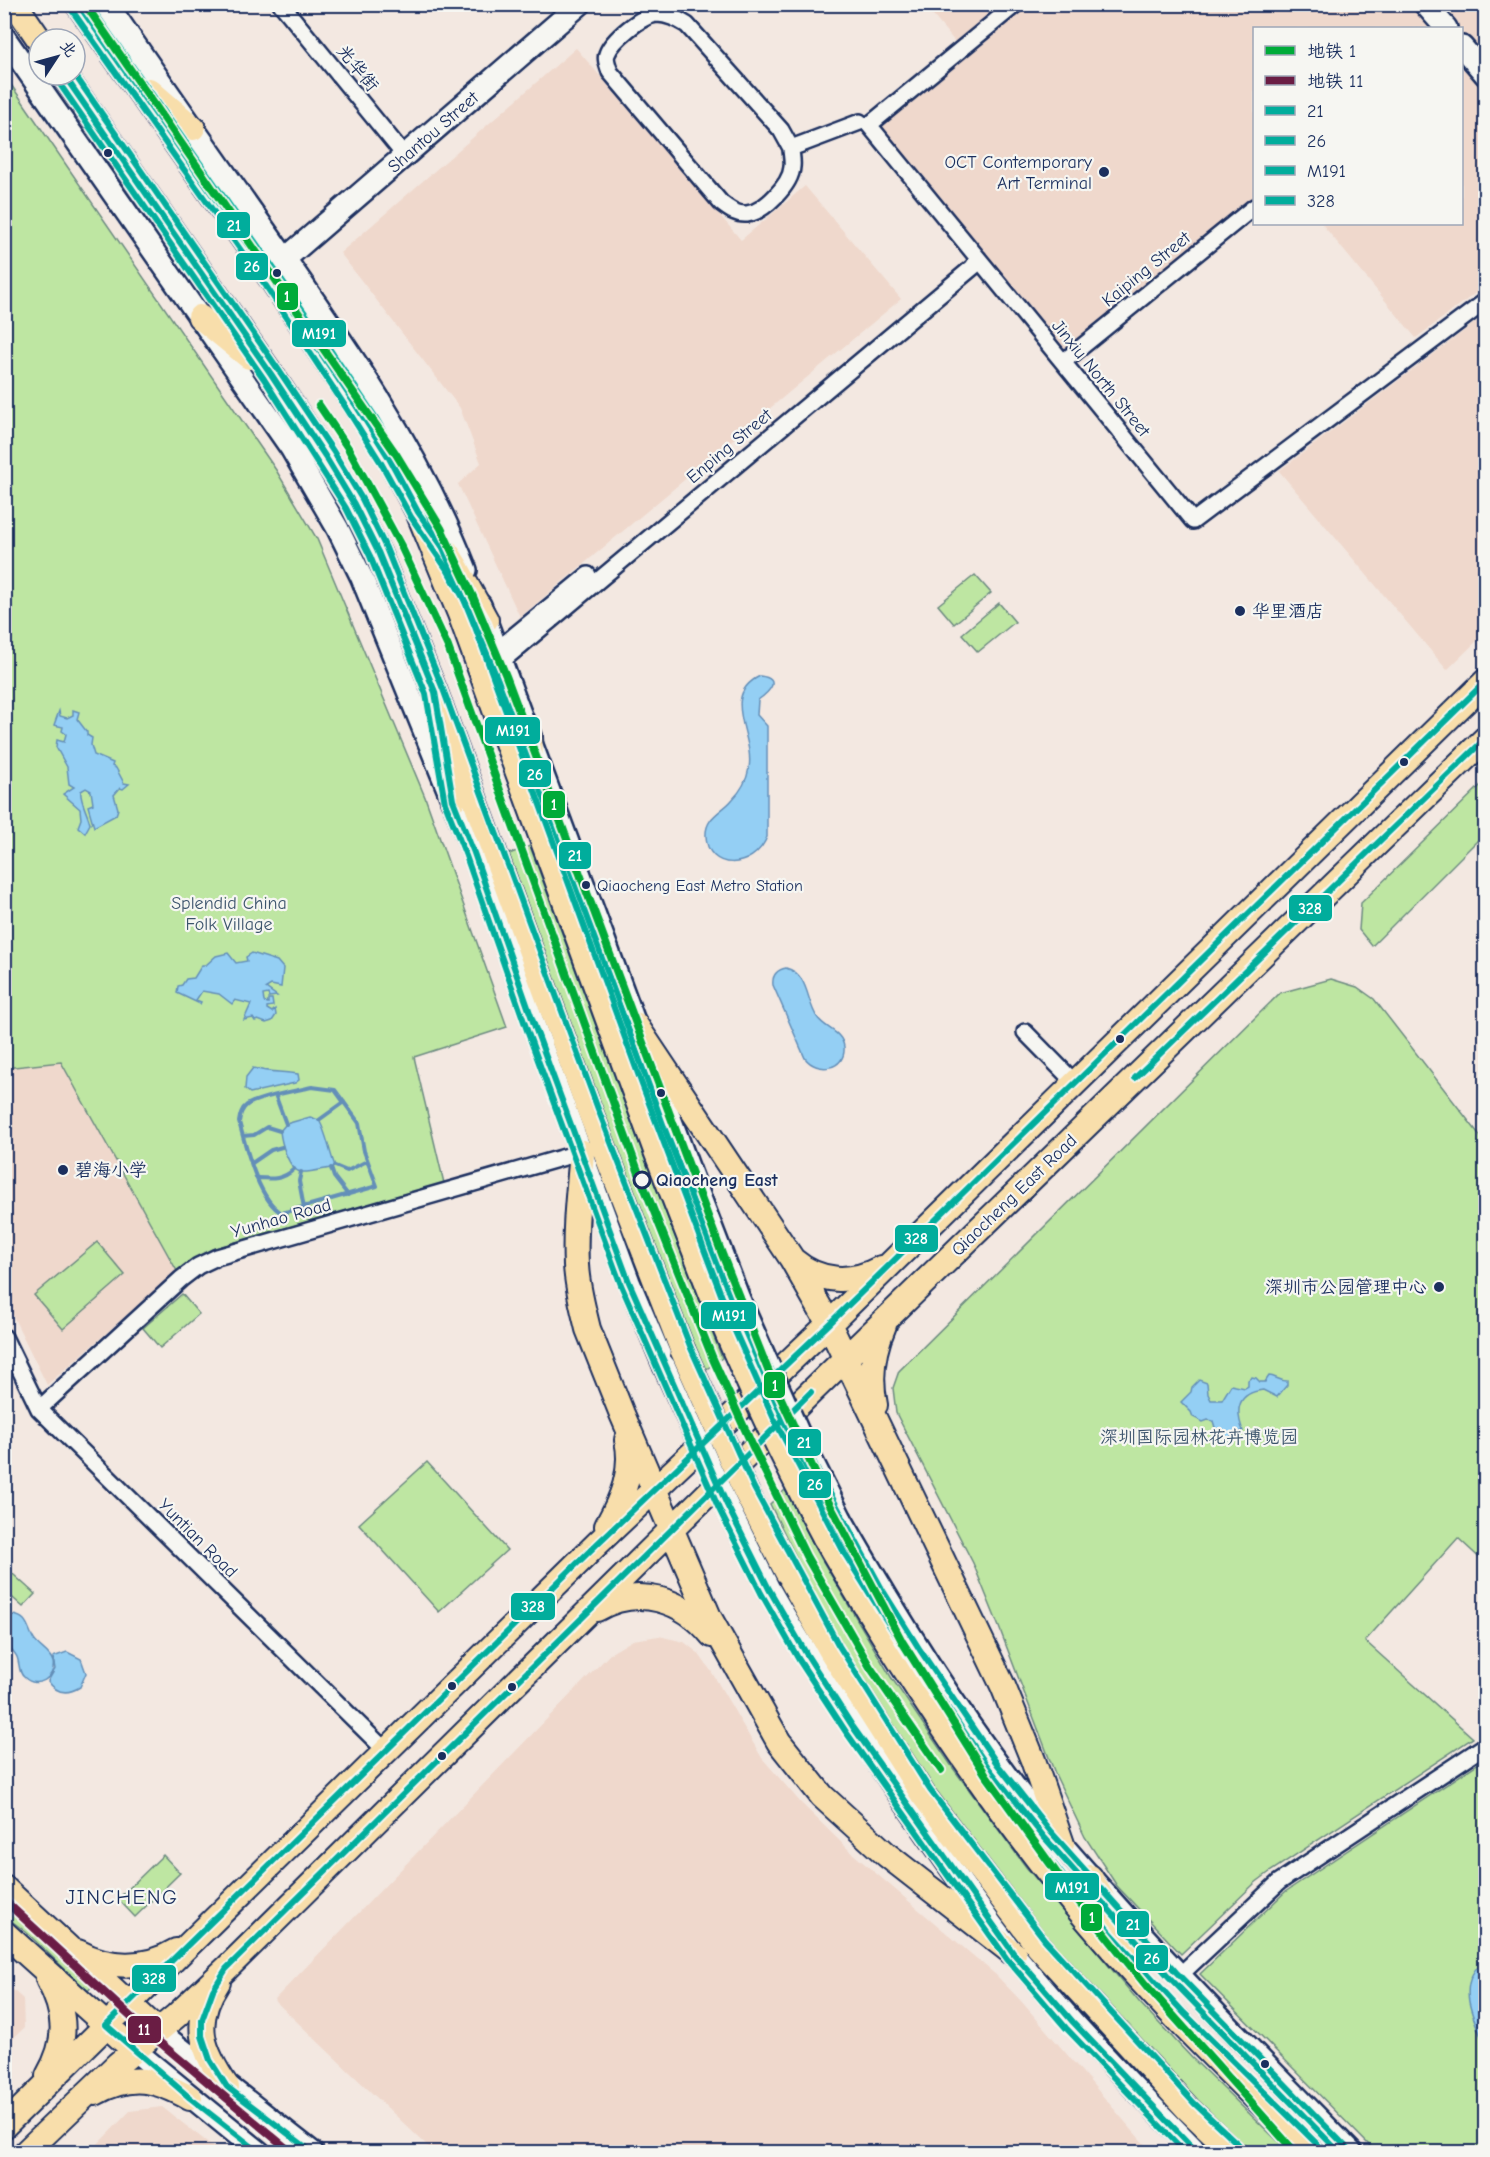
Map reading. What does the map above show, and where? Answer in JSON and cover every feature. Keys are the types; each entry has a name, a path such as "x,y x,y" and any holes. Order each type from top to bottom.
{"main road":[{"path":"15,4 31,27"},
{"path":"78,4 273,281 349,394 389,458 418,512 460,614 656,1151 720,1316 782,1457 867,1611 1024,1840 1099,1933 1164,2005 1312,2152"},
{"path":"107,4 351,354 393,421 431,490 457,547 500,655 635,1024 739,1299 802,1441 841,1519 931,1667 1008,1778 1090,1877 1180,1976 1351,2152"},
{"name":"Shantou Street","path":"285,259 580,4"},
{"path":"1425,4 1445,27"},
{"path":"4,37 291,448 339,529 362,578 474,853 536,1030 629,1282 673,1357 831,1651 923,1795 1038,1946 1180,2101 1233,2152"},
{"path":"1463,49 1485,75"},
{"path":"118,62 193,128"},
{"path":"72,87 271,374 325,456 364,523 404,611 435,692 590,1112 673,1357 727,1505 769,1589 807,1655 853,1727 1014,1954 1073,2022 1197,2152"},
{"path":"200,317 271,374"},
{"path":"418,512 456,566 486,620"},
{"name":"Qiaocheng East Road","path":"4,2126 598,1543 829,1324 1485,681"},
{"path":"435,692 453,800"},
{"path":"530,736 534,814"},
{"name":"Qiaocheng East Road","path":"26,2152 134,2050 226,1969 846,1358 1485,738"},
{"path":"635,1024 792,1259 829,1324 1003,1686 1033,1760 1062,1844"},
{"path":"582,1152 577,1211 576,1265 580,1298 588,1329 709,1617 732,1660 779,1742 822,1796 887,1855 1014,1954"},
{"path":"792,1259 814,1275 843,1280 873,1273 891,1263"},
{"path":"878,1422 872,1377 878,1339 887,1318"},
{"path":"598,1543 617,1507 630,1470 629,1447 622,1414"},
{"path":"582,1618 619,1599 638,1596 659,1598 675,1603 703,1624 732,1660"},
{"path":"1090,1877 1164,2005"},
{"path":"4,1888 158,2031 312,2152"},
{"path":"4,1933 134,2050 259,2152"},
{"path":"63,1942 80,1953 101,1962 136,1965 154,1961 172,1953 194,1939"},
{"path":"36,1962 56,1995 63,2020 62,2042 57,2058 39,2092"},
{"path":"226,1969 206,2006 202,2020 202,2036 210,2060 227,2087"},
{"path":"77,2103 119,2083 136,2080 150,2080 167,2085 190,2098"},
{"path":"1270,2112 1328,2152"}],"street":[{"name":"光华街","path":"281,4 405,156"},
{"path":"791,148 864,123 1016,4"},
{"path":"657,14 671,16 687,24 781,130 791,148 792,169 785,187 758,210 748,214 735,213 721,203 609,72 606,57 611,46 644,16 657,14"},
{"path":"843,115 864,123 978,258"},
{"name":"Kaiping Street","path":"1063,362 1253,208"},
{"name":"Jinxiu North Street","path":"978,258 1193,521 1485,301"},
{"name":"Enping Street","path":"500,655 973,267 978,258"},
{"path":"1025,1032 1075,1083"},
{"name":"Yunhao Road","path":"39,1409 181,1279 198,1266 217,1257 582,1152"},
{"name":"Yuntian Road","path":"4,1337 39,1409 386,1751"},
{"path":"1180,1976 1279,1882 1485,1745"}],"shaded area":[{"path":"924,5 1485,5 1485,286 1416,338 1323,225 1463,225 1463,27 1253,27 1253,199 1065,351 876,128 966,55"},
{"path":"576,48 741,240 805,186 901,299 520,617 458,484 481,463 460,408 340,253"},
{"path":"1485,315 1485,633 1447,670 1279,471"},
{"name":"碧海小学","path":"61,1062 177,1271 47,1385 5,1300 5,1068"},
{"path":"659,1636 684,1642 698,1653 762,1758 801,1803 852,1853 996,1975 1151,2152 434,2152 274,2000 611,1653 633,1640"},
{"path":"4,1982 23,1999 24,2028 5,2046"},
{"path":"162,2107 220,2152 90,2152 130,2111"}],"green space":[{"name":"Splendid China Folk Village","path":"5,76 276,470 317,539 425,797 507,1027 414,1057 444,1183 212,1249 177,1271 61,1062 5,1068"},
{"path":"975,575 991,593 954,624 938,605"},
{"path":"999,603 1015,622 978,652 962,634"},
{"path":"1485,781 1485,833 1372,946 1359,930 1361,903"},
{"path":"530,846 643,1154 722,1358 705,1370 628,1178 509,854"},
{"name":"深圳国际园林花卉博览园","path":"1331,979 1357,987 1374,999 1485,1142 1485,1563 1458,1538 1365,1641 1473,1738 1271,1871 1255,1883 1181,1954 1117,1886 1085,1837 1056,1776 973,1563 896,1413 893,1388 899,1371 1280,993"},
{"path":"97,1242 125,1275 63,1329 34,1295"},
{"path":"182,1294 199,1314 160,1348 143,1328"},
{"path":"427,1462 507,1550 439,1612 359,1524"},
{"path":"785,1490 822,1560 891,1677 953,1768 1026,1867 1140,2003 1192,2058 1289,2152 1244,2152 1091,1989 1005,1886 918,1766 843,1646 770,1504"},
{"path":"4,1566 35,1594 23,1607 5,1591"},
{"path":"1485,1759 1485,2152 1376,2152 1200,1974 1285,1892"},
{"path":"163,1855 180,1873 135,1917 118,1899"},
{"path":"4,1904 92,1986 88,1991 26,1932 5,1916"}],"water":[{"path":"760,676 771,680 772,683 766,694 758,700 757,715 767,726 767,837 752,856 742,861 722,861 714,856 708,847 706,829 711,819 738,793 747,777 750,756 740,705 742,694 748,684"},
{"path":"73,710 79,712 77,719 87,735 92,738 91,745 94,755 113,763 112,766 116,768 124,783 129,784 123,789 120,788 114,795 118,809 116,815 94,827 88,806 93,804 91,791 86,788 81,791 81,798 90,824 85,833 78,827 81,819 80,809 63,794 74,787 69,784 67,767 56,747 57,740 64,742 66,734 62,731 63,727 54,725 59,711 60,716 67,718 73,715"},
{"path":"228,953 236,963 247,961 246,957 252,953 277,961 283,968 281,987 271,985 266,988 277,996 263,995 264,1002 268,1003 268,999 272,999 273,1006 267,1009 272,1012 275,1009 276,1015 272,1021 266,1023 255,1021 253,1018 244,1020 251,1004 235,1000 232,1004 219,994 202,991 196,1000 201,1002 200,1004 177,993 178,986 182,985 186,979 194,978 202,965 206,965 216,956"},
{"path":"786,968 799,976 817,1017 843,1042 843,1055 836,1065 823,1068 810,1063 805,1058 773,985 775,974"},
{"path":"253,1068 298,1074 299,1080 295,1083 250,1093 245,1089 246,1077"},
{"path":"310,1117 319,1120 335,1166 301,1172 296,1170 289,1161 280,1131 286,1124"},
{"path":"1269,1376 1287,1381 1287,1385 1277,1397 1263,1390 1254,1392 1243,1399 1239,1416 1243,1431 1232,1435 1228,1440 1217,1434 1213,1421 1203,1422 1193,1417 1181,1402 1199,1380 1207,1383 1211,1400 1222,1400 1231,1385 1245,1388 1252,1377 1265,1382"},
{"path":"13,1615 24,1620 35,1641 52,1658 52,1673 45,1680 30,1681 20,1671 17,1657 4,1638 5,1619"},
{"path":"67,1652 81,1659 86,1673 80,1687 62,1692 48,1681 55,1669 53,1657"},
{"path":"1485,1960 1485,2045 1472,2012 1468,1990 1470,1979"}],"waterway":[{"path":"312,1087 335,1090 359,1123 364,1151 377,1186 282,1213 266,1197 254,1172 239,1122 240,1117 243,1108 252,1102 312,1087"},
{"path":"276,1097 286,1124"},
{"path":"319,1120 344,1102"},
{"path":"243,1136 254,1135 267,1127 280,1131"},
{"path":"252,1163 271,1150 282,1147"},
{"path":"335,1166 347,1171 367,1161"},
{"path":"331,1168 334,1177 348,1195"},
{"path":"257,1178 281,1177 294,1169"},
{"path":"301,1172 299,1181 304,1208"}],"metro line":[{"name":"1","path":"85,4 396,454 441,528 506,676 722,1254 768,1370 828,1501 903,1643 986,1775 1064,1883 1145,1984 1295,2152"},
{"name":"1","path":"319,405 348,448 401,546 448,647 641,1179 713,1359 753,1447 806,1556 870,1667 941,1770"},
{"name":"11","path":"4,1900 145,2030 291,2152"}],"transit line":[{"name":"21","path":"78,4 273,281 355,404 389,458 418,512 456,566 486,620 558,808 672,1124 742,1303 821,1477 882,1589 920,1650 998,1765 1051,1832 1176,1972 1351,2152"},
{"name":"M191","path":"89,4 316,329 376,418 417,488 474,624 734,1329 774,1419 846,1556 928,1687 1011,1807 1068,1882 1108,1930 1184,2013 1318,2145"},
{"name":"26","path":"71,9 266,286 381,463 411,517 448,571 478,624 664,1127 734,1306 813,1481 874,1594 912,1655 990,1770 1044,1837 1170,1978 1339,2152"},
{"name":"26","path":"62,87 264,379 346,508 370,556 426,694 445,803 621,1285 719,1509 761,1593 799,1660 846,1732 1007,1959 1066,2028 1185,2152"},
{"name":"21","path":"72,87 325,456 354,504 378,552 435,692 453,800 629,1282 727,1505 769,1589 807,1655 853,1727 1014,1954 1073,2022 1197,2152"},
{"name":"M191","path":"83,87 333,451 362,499 386,548 443,689 598,1109 690,1346 754,1488 839,1646 930,1790 1045,1940 1194,2103 1239,2145"},
{"name":"328","path":"259,2152 190,2098 106,2025 598,1543 829,1324 1486,681"},
{"name":"328","path":"1135,1078 1486,738"},
{"name":"328","path":"312,2152 227,2087 210,2060 202,2036 202,2020 213,1990 226,1969 811,1392"}],"place":[{"name":"OCT Contemporary Art Terminal","path":"1104,172"},
{"name":"华里酒店","path":"1240,611"},
{"name":"Qiaocheng East Metro Station","path":"586,885"},
{"name":"碧海小学","path":"63,1170"},
{"name":"Qiaocheng East","path":"642,1180"},
{"name":"深圳市公园管理中心","path":"1439,1287"}],"district":[{"name":"JINCHENG","path":"122,1897"}]}
